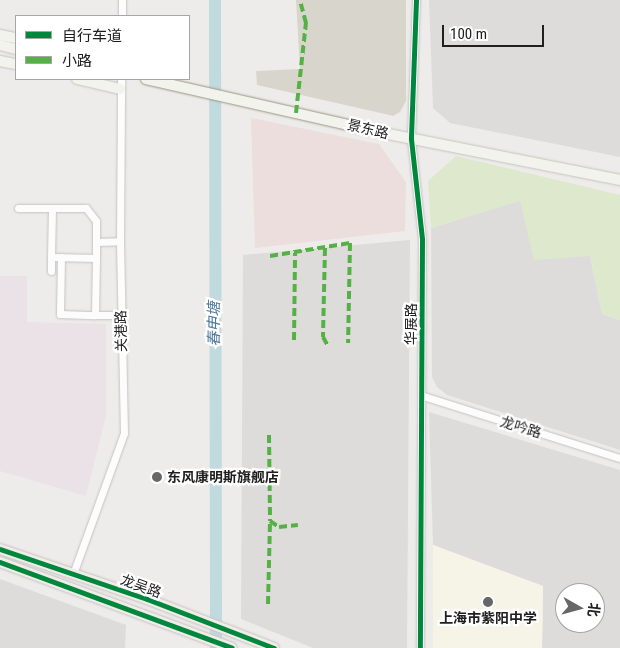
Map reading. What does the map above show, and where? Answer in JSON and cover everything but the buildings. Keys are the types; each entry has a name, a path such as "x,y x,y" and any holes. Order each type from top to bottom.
{"main road":[{"name":"龙吴路","path":"0,549 147,599 273,648"},
{"name":"龙吴路","path":"0,562 232,648"}],"street":[{"path":"122,0 122,15"},
{"name":"华展路","path":"416,0 411,139 422,239 423,396 420,648"},
{"path":"0,35 15,38"},
{"path":"0,45 15,49"},
{"path":"0,61 15,64"},
{"path":"86,80 121,84"},
{"name":"景东路","path":"150,80 411,139 620,180"},
{"name":"关港路","path":"73,574 124,433 120,241 121,84"},
{"path":"18,208 86,208 96,221 94,315"},
{"path":"51,271 52,208"},
{"path":"96,242 120,241"},
{"path":"51,257 96,258"},
{"path":"61,257 60,314 121,315"},
{"name":"龙吟路","path":"423,396 620,458"}],"shaded area":[{"path":"296,0 406,0 406,101 400,112 393,116 257,85 256,71 300,69"},
{"path":"429,0 620,0 620,157 450,123 433,108"},
{"path":"251,118 379,144 406,182 405,231 255,248"},
{"path":"520,200 590,256 602,314 620,320 620,450 447,395 437,387 432,377 431,228"},
{"path":"410,240 407,648 313,648 241,619 243,255"},
{"path":"0,276 27,276 27,322 106,324 106,416 86,496 0,471"},
{"path":"429,412 620,470 620,648 542,648 543,586 433,545"},
{"name":"上海市紫阳中学","path":"433,545 543,586 542,648 433,648"},
{"path":"0,579 126,625 125,648 0,648"}],"green space":[{"path":"456,156 620,195 620,320 602,314 590,256 534,260 520,201 431,228 428,181"}],"waterway":[{"name":"春申塘","path":"215,0 216,648"}],"marked path":[{"path":"296,113 306,23 300,0"},
{"path":"270,256 350,243 348,343"},
{"path":"325,248 323,337 328,346"},
{"path":"294,340 295,253"},
{"path":"269,435 270,521 279,527 298,525"},
{"path":"268,604 270,521"}],"cycle path":[{"path":"416,0 411,139 422,239 420,648"},
{"path":"0,549 147,599 274,648"},
{"path":"0,562 232,648"}],"place":[{"name":"东风康明斯旗舰店","path":"157,477"},
{"name":"上海市紫阳中学","path":"488,602"}]}
